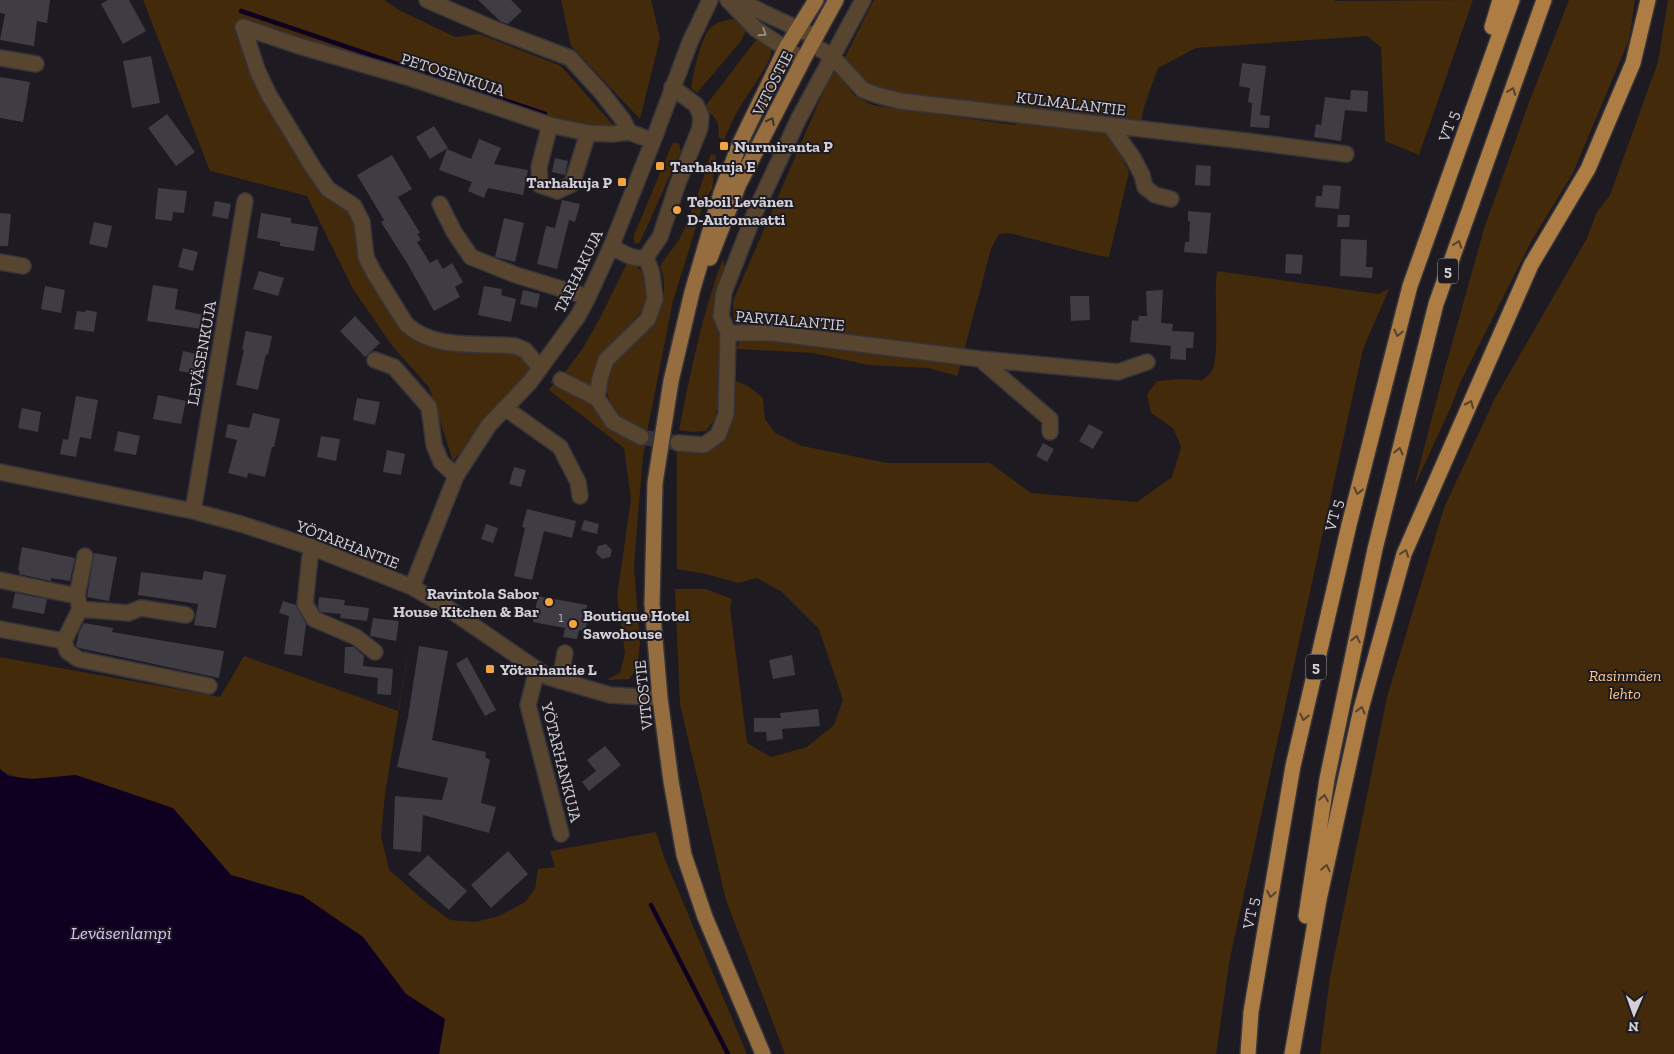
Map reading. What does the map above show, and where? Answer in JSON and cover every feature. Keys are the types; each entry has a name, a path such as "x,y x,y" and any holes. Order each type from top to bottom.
{"highway":[{"path":"1410,286 1500,0"},
{"name":"VT 5","path":"1248,1054 1251,1012 1293,766 1349,525 1410,286 1512,0"},
{"name":"5","path":"1288,1054 1290,1020 1327,779 1375,549 1436,304 1544,0"},
{"path":"1292,1054 1319,900 1361,709 1404,554 1531,264 1588,169 1633,63 1648,0"}],"main road":[{"name":"VITOSTIE","path":"763,1054 705,918 684,854 671,781 660,698 652,604 655,483 671,382 692,292 724,184 740,143 786,48 816,0"},
{"name":"VITOSTIE","path":"692,292 714,250 739,184 813,40 836,0"}],"street":[{"path":"427,0 494,29 570,58 602,93 623,120 629,132"},
{"name":"TARHAKUJA","path":"412,587 456,476 489,425 530,382 578,316 588,297 611,247 654,141 672,87 690,42 710,0"},
{"path":"728,0 756,29 803,60"},
{"name":"KULMALANTIE","path":"740,0 797,28 832,56 863,90 900,101 1346,154"},
{"name":"PARVIALANTIE","path":"863,0 832,56 756,210 724,292 721,316 728,333 772,333 980,359 1118,372 1147,362"},
{"name":"PETOSENKUJA","path":"536,363 525,350 515,346 449,343 425,337 406,324 373,271 366,256 362,222 354,206 328,189 314,169 269,95 258,72 243,27 299,46 407,77 550,125 588,133 612,134 629,132 654,141"},
{"path":"0,58 36,64"},
{"path":"611,247 640,259 646,257 660,237 678,183 700,128 701,116 696,105 672,87"},
{"path":"550,125 538,166 540,185 557,191 572,184 588,133"},
{"path":"1110,125 1133,158 1142,175 1145,187 1155,195 1171,199"},
{"name":"LEVÄSENKUJA","path":"193,511 244,201"},
{"path":"440,204 454,232 471,257 516,275 588,297"},
{"path":"597,398 600,378 606,360 648,319 655,299 652,274 646,257"},
{"path":"0,262 23,266"},
{"path":"678,442 704,445 718,435 726,414 728,333"},
{"path":"980,359 1050,419 1050,432"},
{"path":"375,360 394,367 429,407 434,444 440,462 456,476"},
{"path":"561,380 597,398 613,422 641,437"},
{"path":"505,408 560,447 578,482 580,496"},
{"name":"YÖTARHANTIE","path":"0,472 193,511 241,524 311,548 412,587 443,605 537,670 560,681 610,695 660,698"},
{"path":"311,548 305,604 314,619 356,637 375,652"},
{"path":"85,556 78,602 64,641 67,650 78,659 209,686"},
{"path":"0,580 78,602 128,613 141,608 186,615"},
{"path":"0,629 64,641"},
{"path":"560,681 565,653"},
{"name":"YÖTARHANKUJA","path":"537,670 528,705 561,834"}],"green space":[{"path":"143,0 384,0 401,11 455,37 479,34 561,66 621,134 555,122 257,25 241,41 257,86 351,211 359,238 361,261 406,336 441,349 512,351 534,367 453,461 429,387 393,347 353,289 307,196 210,171"},
{"path":"561,0 651,0 660,38 640,119 571,46"},
{"path":"874,0 1473,0 1419,155 1385,141 1381,47 1367,36 1196,48 1158,68 1144,107 1141,122 1017,106 884,92 860,78 845,57"},
{"path":"1569,0 1635,0 1629,40 1573,173 1532,240 1461,381 1414,487 1484,229 1528,105"},
{"name":"Rasinmäen lehto","path":"1668,0 1674,0 1674,1054 1320,1054 1330,977 1387,697 1444,508 1495,398 1586,240 1597,212 1610,195 1658,62"},
{"path":"732,19 748,27 741,41 697,93 691,88 697,59 705,36 715,24"},
{"path":"756,40 765,41 769,44 771,49 770,58 737,112 724,140 718,137 719,127 716,120 704,108"},
{"path":"834,67 854,95 872,105 1015,125 1017,121 1109,131 1129,172 1109,257 1009,233 999,234 991,249 964,351 789,326 739,329 734,319 733,301"},
{"path":"673,142 679,144 681,151 640,242 636,244 634,242 634,235"},
{"path":"711,154 716,155 712,189 704,201 673,301 647,432 625,421 613,407 606,385 609,370 617,357 652,319 660,305 664,287 660,267 678,242 685,228"},
{"path":"723,258 725,270 714,321 721,342 720,391 715,419 706,431 679,430 703,321"},
{"path":"628,261 643,272 650,289 642,311 619,336 601,361 594,393 562,376 583,348"},
{"path":"1217,271 1378,294 1389,289 1363,349 1230,958 1216,1054 785,1054 726,900 680,704 675,589 706,589 732,599 730,608 747,743 771,757 807,747 834,725 843,700 819,629 782,592 757,578 738,583 706,574 677,569 677,452 704,448 726,436 733,417 736,381 748,386 763,398 765,419 775,433 802,446 887,463 990,463 1031,493 1137,502 1172,477 1181,447 1173,428 1151,413 1147,394 1157,381 1179,379 1202,380 1210,373 1214,365 1216,354"},
{"path":"740,340 793,340 961,364 957,376 928,368 868,365 813,353 736,349"},
{"path":"556,381 596,401 646,443 643,454 634,566 640,644 637,669 629,679 606,680 620,673 625,653 617,597 631,499 624,448 549,390"},
{"path":"414,618 385,794 381,836 389,870 450,920 475,922 499,916 525,902 535,889 538,869 555,867 550,851 656,832 664,857 747,1054 0,1054 0,958 76,775 36,779 17,777 0,769 0,657 220,697 244,656 398,711"}],"water":[{"name":"Leväsenlampi","path":"0,769 8,776 32,779 76,775 173,808 231,875 303,896 363,937 406,994 445,1019 439,1054 0,1054"}],"building":[{"path":"0,0 50,0 47,23 37,21 34,46 0,40 5,14 0,13"},
{"path":"108,0 129,0 146,31 123,44 101,4"},
{"path":"478,0 511,0 522,11 508,24 500,21"},
{"path":"151,56 160,103 132,108 123,61"},
{"path":"1242,63 1266,66 1260,115 1270,116 1269,128 1250,127 1252,103 1248,102 1250,88 1239,86"},
{"path":"0,77 30,82 23,122 0,118"},
{"path":"1351,90 1368,91 1367,112 1345,110 1341,141 1314,137 1316,124 1321,125 1325,97 1350,100"},
{"path":"167,114 195,152 176,166 148,128"},
{"path":"434,126 448,148 430,159 416,137"},
{"path":"479,139 501,148 494,164 528,170 523,195 488,188 484,198 468,191 472,182 439,170 447,149 471,159"},
{"path":"392,155 412,189 398,197 420,233 417,234 421,240 417,242 430,263 437,259 443,269 452,263 463,282 455,287 460,297 434,311 381,222 384,220 357,175"},
{"path":"555,158 568,161 565,175 552,172"},
{"path":"1196,165 1211,166 1210,186 1195,185"},
{"path":"1323,185 1341,186 1339,209 1315,207 1316,196 1322,196"},
{"path":"158,188 187,191 184,213 173,212 172,221 155,219"},
{"path":"562,200 580,204 575,222 569,220 557,269 537,264 546,226 555,228"},
{"path":"215,201 231,204 228,219 212,216"},
{"path":"1188,211 1211,213 1207,254 1184,252 1185,242 1189,242 1190,221 1188,221"},
{"path":"0,213 11,214 8,246 0,246"},
{"path":"261,213 291,218 291,223 318,227 314,251 280,246 280,242 257,238"},
{"path":"1338,215 1350,215 1349,227 1337,227"},
{"path":"504,218 524,223 515,262 495,257"},
{"path":"94,222 112,226 107,248 89,244"},
{"path":"1341,239 1367,240 1366,267 1373,267 1372,278 1340,276"},
{"path":"183,248 198,252 193,271 178,267"},
{"path":"1286,254 1303,255 1301,274 1285,273"},
{"path":"259,271 284,278 278,296 253,289"},
{"path":"153,285 178,289 175,309 204,315 202,329 147,321"},
{"path":"45,286 65,290 61,313 41,309"},
{"path":"484,286 502,289 501,295 516,299 511,322 478,315"},
{"path":"523,290 540,294 537,308 520,304"},
{"path":"1163,290 1161,323 1173,324 1172,331 1194,332 1193,348 1186,348 1186,360 1170,359 1171,346 1130,342 1132,320 1138,321 1139,316 1147,316 1146,291"},
{"path":"1070,296 1089,296 1090,320 1071,321"},
{"path":"86,310 97,312 94,332 74,329 77,311 85,312"},
{"path":"355,316 380,343 365,357 340,331"},
{"path":"246,331 272,336 258,390 236,385"},
{"path":"183,351 206,356 202,375 179,371"},
{"path":"158,395 186,401 181,424 153,419"},
{"path":"76,396 98,400 91,439 80,437 76,457 60,454 63,439 68,440"},
{"path":"357,398 380,402 375,425 353,420"},
{"path":"22,408 41,412 38,432 18,428"},
{"path":"253,413 280,419 265,477 248,473 247,478 228,473 237,440 225,437 228,424 249,428"},
{"path":"1089,424 1103,432 1093,449 1079,441"},
{"path":"118,431 140,436 136,455 114,451"},
{"path":"321,436 340,439 336,461 317,457"},
{"path":"1043,443 1054,449 1047,462 1036,456"},
{"path":"387,450 405,454 401,475 383,472"},
{"path":"514,467 526,470 521,487 509,484"},
{"path":"527,509 576,521 572,538 544,531 532,580 514,576 525,528 522,527"},
{"path":"584,520 599,524 597,534 581,530"},
{"path":"486,524 498,528 493,543 481,539"},
{"path":"606,544 612,550 610,557 602,559 596,553 598,546"},
{"path":"22,547 75,558 70,581 51,578 51,581 19,574"},
{"path":"94,553 117,557 109,601 87,597"},
{"path":"204,571 226,575 216,628 194,625 198,604 138,595 141,572 202,580"},
{"path":"15,593 47,599 44,614 12,608"},
{"path":"538,596 587,605 586,611 589,612 585,631 579,630 577,639 563,637 565,628 533,622"},
{"path":"319,597 345,600 344,605 369,608 367,621 340,618 341,614 320,612 318,607"},
{"path":"283,601 296,605 306,624 302,656 284,654 289,616 279,613"},
{"path":"373,618 399,621 396,641 370,636"},
{"path":"84,623 113,628 112,632 224,651 219,678 79,648 76,646 79,632"},
{"path":"419,646 448,651 432,740 486,752 485,757 490,760 481,803 496,807 489,833 423,815 421,852 393,849 395,796 442,800 448,778 397,767 408,717"},
{"path":"345,647 354,647 364,656 363,666 393,669 391,695 377,694 378,678 344,673"},
{"path":"792,655 795,675 773,679 769,660"},
{"path":"467,657 496,710 485,716 456,664"},
{"path":"818,709 820,726 782,729 783,739 767,741 766,732 754,732 754,718 781,718 780,713"},
{"path":"605,746 621,765 589,791 582,782 596,771 587,760"},
{"path":"508,851 528,874 491,908 471,885"},
{"path":"428,855 467,891 449,910 408,874"}],"waterway":[{"path":"241,11 545,114"},
{"path":"651,905 728,1054"}],"tunnel":[{"path":"536,363 561,380"},
{"path":"641,437 678,443"}],"place":[{"name":"Nurmiranta P","path":"724,146"},
{"name":"Tarhakuja E","path":"660,166"},
{"name":"Tarhakuja P","path":"622,182"},
{"name":"Teboil Levänen D-Automaatti","path":"677,210"},
{"name":"Ravintola Sabor House Kitchen & Bar","path":"549,602"},
{"name":"Boutique Hotel Sawohouse","path":"573,624"},
{"name":"Yötarhantie L","path":"490,669"}]}
